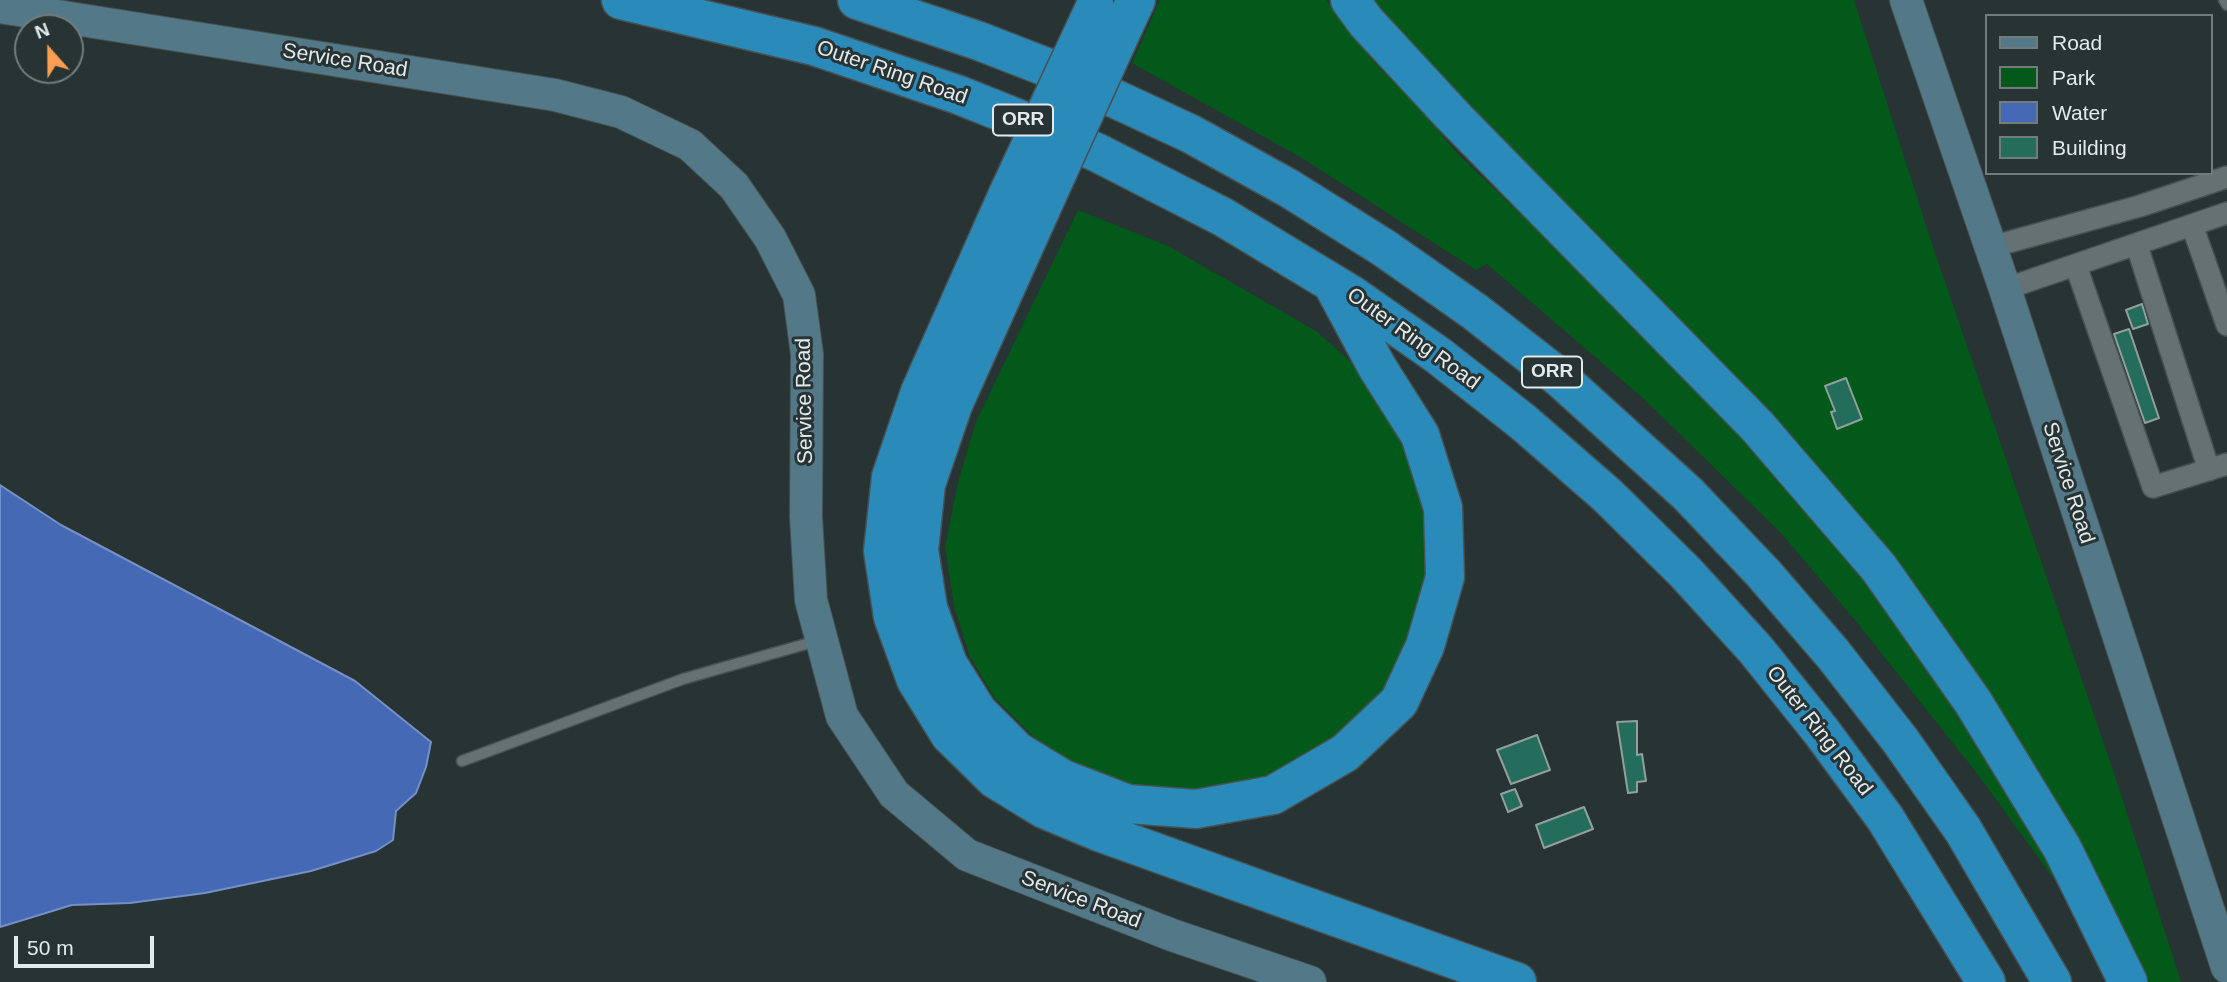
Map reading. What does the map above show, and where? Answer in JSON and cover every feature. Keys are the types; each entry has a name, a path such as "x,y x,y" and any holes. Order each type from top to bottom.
{"highway":[{"name":"Outer Ring Road","path":"621,0 814,46 982,104 1098,153 1166,187 1332,282 1439,356 1523,422 1607,495 1686,573 1772,670 1854,774 1915,863 1986,982"},
{"name":"ORR","path":"857,0 979,41 1051,69 1210,145 1290,189 1384,248 1474,311 1560,378 1696,502 1764,574 1833,654 1900,740 1963,831 2052,982"},
{"path":"1350,0 1366,22 1453,116 1757,426 1879,568 1973,702 2062,848 2128,982"},
{"path":"1113,8 1025,202 920,392 891,477 883,551 893,617 916,680 950,734 995,779 1044,809 1112,837 1517,982"},
{"path":"1025,202 926,484 919,550 928,608 948,664 978,712 1017,751 1063,779 1128,804 1196,809 1273,795 1345,754 1399,702 1425,646 1445,577 1443,508 1420,435 1377,367 1332,282"}],"main road":[{"name":"Service Road","path":"1906,0 2015,285 2227,967"},
{"name":"Service Road","path":"1929,0 1986,166"},
{"name":"Service Road","path":"0,7 555,95 621,112 690,145 734,186 770,239 799,295 807,354 806,517 811,600 842,716 894,794 967,855 1172,935 1310,982"},
{"name":"Service Road","path":"1989,175 2001,244"},
{"name":"Service Road","path":"2092,529 2227,904"}],"street":[{"path":"2001,244 2140,206 2227,177"},
{"path":"2015,285 2137,246 2227,213"},
{"path":"2192,225 2227,325"},
{"path":"2076,266 2153,487 2218,467 2137,246"}],"lane":[{"path":"2224,0 2227,5"},
{"path":"462,761 683,679 822,639"}],"green space":[{"path":"1160,0 1326,0 1376,64 1421,109 1455,151 1689,376 1851,555 2000,774 2067,897 1976,772 1855,620 1780,532 1644,399 1487,264 1476,270 1302,158 1132,63"},
{"path":"1366,0 1854,0 1931,241 2115,776 2181,982 2140,982 1824,480 1746,386"},
{"path":"1078,210 1168,246 1316,331 1368,377 1410,442 1427,508 1426,572 1408,635 1384,689 1335,738 1267,778 1193,795 1130,790 1074,764 1035,738 994,697 970,657 954,606 945,547 958,482 976,422"}],"water":[{"path":"0,485 61,525 355,681 431,742 426,767 416,793 396,811 393,840 376,851 311,871 205,893 130,903 72,905 0,927"}],"building":[{"path":"2142,304 2148,324 2133,329 2126,310"},
{"path":"2129,329 2159,418 2145,423 2114,334"},
{"path":"1846,378 1862,419 1837,429 1831,412 1835,411 1825,386"},
{"path":"1637,721 1637,755 1642,754 1646,781 1637,782 1637,792 1628,793 1617,722"},
{"path":"1537,735 1550,770 1511,784 1497,750"},
{"path":"1515,789 1522,806 1508,812 1501,794"},
{"path":"1584,807 1593,829 1544,848 1536,825"}]}
